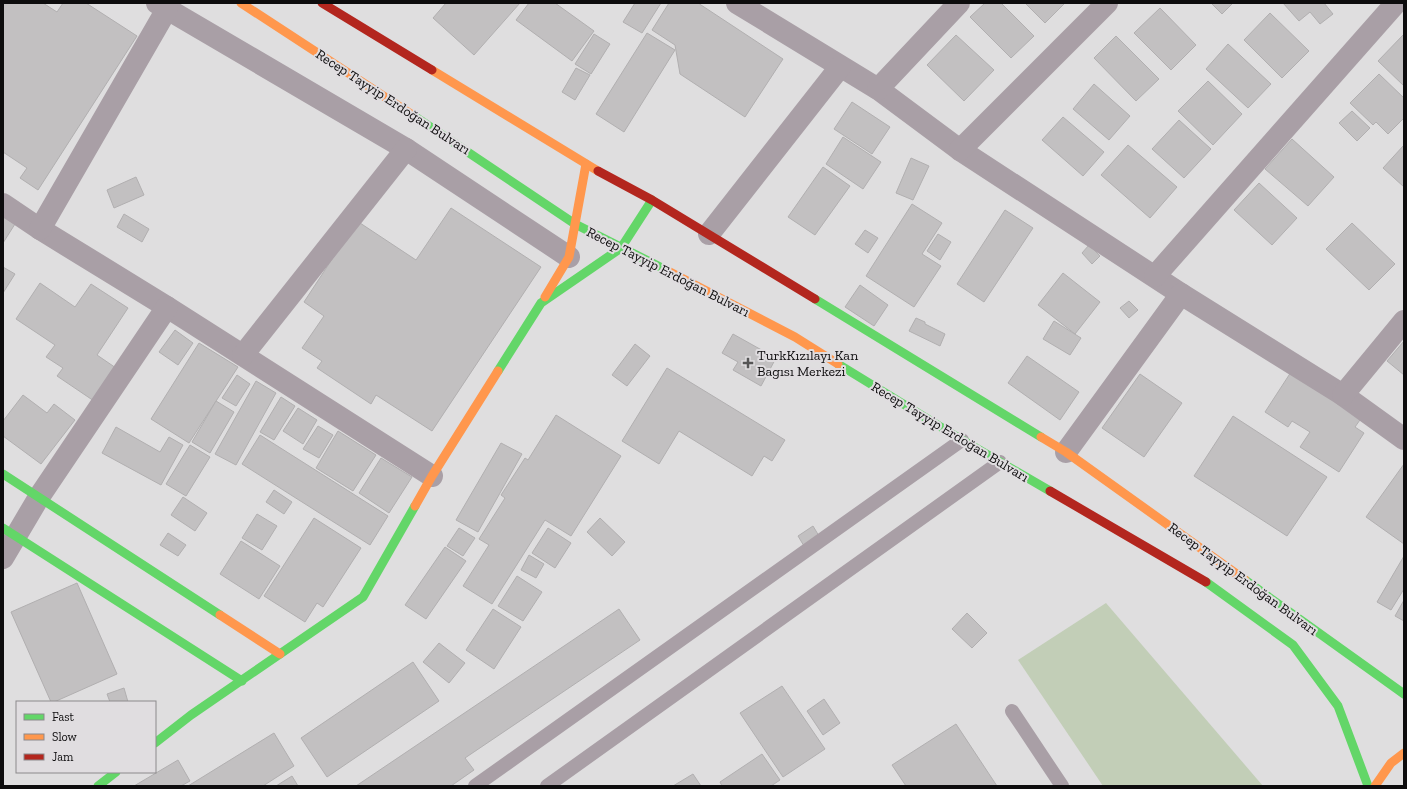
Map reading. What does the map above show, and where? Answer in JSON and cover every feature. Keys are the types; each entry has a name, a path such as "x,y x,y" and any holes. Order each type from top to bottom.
{"main road":[{"name":"Recep Tayyip Erdoğan Bulvarı","path":"241,3 496,170 575,224 795,337 962,440 1199,577 1293,645 1338,706 1368,786"},
{"name":"Recep Tayyip Erdoğan Bulvarı","path":"322,3 586,164 652,200 709,234 1066,452 1404,694"},
{"path":"156,741 191,715 363,598 432,476 569,257 586,164"},
{"path":"541,303 621,248 652,200"},
{"path":"3,474 280,654"},
{"path":"9,532 242,681"},
{"path":"1375,786 1383,772 1400,755 1404,753"},
{"path":"98,786 115,773"}],"street":[{"path":"737,3 878,89 960,150 1181,294 1343,394 1404,439"},
{"path":"960,150 1107,3"},
{"path":"1155,276 1396,3"},
{"path":"40,229 162,6 406,148 569,257"},
{"path":"878,89 951,6"},
{"path":"709,234 840,67"},
{"path":"243,355 406,148"},
{"path":"3,204 40,229 167,307 432,476"},
{"path":"1066,452 1181,294"},
{"path":"3,558 9,532 39,497 167,307"},
{"path":"1343,394 1404,321"}],"lane":[{"path":"475,786 962,440"},
{"path":"548,786 1000,462"},
{"path":"1012,711 1062,786"}],"green space":[{"path":"1106,603 1263,786 1103,786 1018,660"}],"building":[{"path":"3,3 43,3 57,12 63,3 86,3 137,36 38,190 20,178 27,168 3,152"},
{"path":"446,3 520,3 474,55 433,18"},
{"path":"529,3 555,3 594,31 572,61 516,20"},
{"path":"635,3 661,3 642,33 623,22"},
{"path":"669,3 698,3 783,59 745,117 680,74 675,45 652,30"},
{"path":"985,3 1001,3 1034,36 1011,58 970,17"},
{"path":"1025,3 1065,3 1045,23"},
{"path":"1211,3 1233,3 1222,14"},
{"path":"1283,3 1324,3 1333,14 1320,24 1310,12 1299,21"},
{"path":"1160,8 1196,45 1171,70 1134,33"},
{"path":"1270,13 1309,51 1282,78 1244,40"},
{"path":"647,33 675,50 624,132 596,114"},
{"path":"594,34 610,44 591,74 575,64"},
{"path":"1404,34 1404,86 1378,61"},
{"path":"956,35 994,70 964,101 927,65"},
{"path":"1116,36 1159,79 1136,101 1094,58"},
{"path":"1228,44 1271,84 1248,108 1206,69"},
{"path":"576,68 590,75 575,100 562,92"},
{"path":"1379,74 1404,98 1404,118 1388,134 1376,122 1373,125 1350,103"},
{"path":"1208,81 1242,114 1213,145 1178,111"},
{"path":"1094,84 1130,116 1109,140 1073,109"},
{"path":"852,102 890,127 872,154 834,129"},
{"path":"1352,111 1370,128 1357,141 1339,123"},
{"path":"1063,117 1104,152 1083,176 1042,140"},
{"path":"1179,120 1211,149 1184,178 1152,149"},
{"path":"843,137 881,162 863,189 826,164"},
{"path":"1292,139 1334,177 1308,206 1265,169"},
{"path":"1128,145 1177,187 1150,218 1101,175"},
{"path":"1404,145 1404,187 1383,168"},
{"path":"911,158 929,166 913,200 896,193"},
{"path":"823,167 850,186 815,235 788,217"},
{"path":"136,177 144,195 114,208 107,190"},
{"path":"1259,183 1297,218 1272,245 1234,210"},
{"path":"912,204 942,223 922,254 941,266 914,307 866,276"},
{"path":"451,208 541,267 432,431 376,395 371,404 317,368 322,361 302,348 324,316 304,302 357,221 416,260"},
{"path":"1005,210 1033,228 984,302 957,284"},
{"path":"124,214 149,229 142,242 117,227"},
{"path":"3,217 15,224 3,243"},
{"path":"1352,223 1395,264 1369,290 1326,249"},
{"path":"865,230 878,238 868,253 855,244"},
{"path":"938,234 951,242 940,260 927,251"},
{"path":"1089,245 1100,256 1092,264 1082,253"},
{"path":"3,267 15,274 3,293"},
{"path":"1063,273 1100,302 1075,334 1038,305"},
{"path":"40,283 75,307 91,284 128,308 97,355 116,368 94,401 57,376 63,368 46,357 55,345 16,319"},
{"path":"860,285 888,305 874,326 845,307"},
{"path":"1129,301 1138,310 1129,318 1120,308"},
{"path":"916,318 945,334 940,346 909,331"},
{"path":"1054,321 1081,338 1070,355 1043,339"},
{"path":"175,330 193,343 178,365 159,352"},
{"path":"733,334 776,358 761,386 733,370 738,362 722,353"},
{"path":"1404,341 1404,375 1387,361"},
{"path":"199,343 238,367 189,443 151,419"},
{"path":"635,344 650,356 627,386 612,375"},
{"path":"1027,356 1079,392 1060,420 1008,383"},
{"path":"667,368 785,440 772,461 764,456 752,476 679,431 659,464 622,441"},
{"path":"1291,372 1362,417 1355,427 1364,433 1339,472 1300,447 1310,432 1292,421 1288,427 1265,412"},
{"path":"1140,374 1182,403 1144,457 1102,428"},
{"path":"237,375 250,384 236,406 222,398"},
{"path":"256,381 276,393 236,465 215,454"},
{"path":"23,395 47,413 54,404 75,420 41,464 3,436 3,421"},
{"path":"281,397 295,406 274,440 260,432"},
{"path":"216,401 234,412 210,453 192,442"},
{"path":"298,408 317,420 303,444 283,431"},
{"path":"556,415 621,456 571,536 545,520 492,604 463,586 489,545 479,539 505,498 501,495 525,458 528,460"},
{"path":"1233,416 1327,477 1287,536 1194,476"},
{"path":"318,426 333,435 319,458 303,449"},
{"path":"116,427 160,452 169,437 183,445 161,485 102,453"},
{"path":"338,431 376,455 353,491 316,468"},
{"path":"260,435 388,516 370,545 242,464"},
{"path":"501,443 522,454 478,532 456,520"},
{"path":"190,445 210,457 186,496 166,484"},
{"path":"381,458 412,477 389,513 359,493"},
{"path":"1404,464 1404,544 1366,517"},
{"path":"274,490 292,502 284,514 266,502"},
{"path":"183,497 207,513 195,531 171,515"},
{"path":"257,514 277,526 262,550 242,538"},
{"path":"314,518 361,548 323,607 317,603 305,622 264,596"},
{"path":"600,518 625,542 612,556 587,532"},
{"path":"813,526 819,536 804,546 798,536"},
{"path":"459,528 475,538 463,556 447,546"},
{"path":"548,528 571,543 555,568 532,553"},
{"path":"168,533 186,545 178,556 160,545"},
{"path":"241,541 280,566 259,599 220,574"},
{"path":"445,547 466,561 426,619 405,605"},
{"path":"529,555 544,564 536,578 521,570"},
{"path":"1404,556 1404,589 1391,610 1377,602"},
{"path":"517,576 542,592 523,621 498,606"},
{"path":"77,583 117,674 56,701 51,701 11,612"},
{"path":"1404,600 1404,621 1395,616"},
{"path":"493,609 521,627 494,669 466,650"},
{"path":"619,609 640,640 465,758 474,770 451,786 356,786"},
{"path":"967,613 987,633 972,648 952,629"},
{"path":"439,643 465,663 449,683 423,662"},
{"path":"413,662 439,701 327,777 301,738"},
{"path":"782,686 825,749 783,777 740,713"},
{"path":"124,688 128,701 110,701 107,694"},
{"path":"824,699 840,723 823,735 807,711"},
{"path":"956,724 997,786 906,786 892,765"},
{"path":"274,733 294,766 263,786 188,786"},
{"path":"762,754 780,780 771,786 722,786 720,782"},
{"path":"178,760 190,781 181,786 134,786"},
{"path":"693,774 701,786 673,786"},
{"path":"292,776 298,786 276,786"}],"traffic: fast":[{"path":"414,116 575,224 666,270"},
{"path":"498,371 541,303 621,248 652,200"},
{"path":"815,299 1041,437"},
{"path":"838,364 962,440 1050,491"},
{"path":"3,474 220,615"},
{"path":"156,742 191,715 363,597 415,506"},
{"path":"3,528 242,681"},
{"path":"1245,580 1404,694"},
{"path":"1206,582 1293,645 1338,706 1368,786"},
{"path":"98,786 115,773"}],"traffic: slow":[{"path":"241,3 414,116"},
{"path":"432,70 598,171"},
{"path":"545,297 569,257 586,164"},
{"path":"666,270 795,337 838,364"},
{"path":"415,506 432,476 498,371"},
{"path":"1041,437 1066,452 1245,580"},
{"path":"220,615 280,654"},
{"path":"1375,786 1391,763 1404,753"}],"traffic: jam":[{"path":"322,3 432,70"},
{"path":"598,171 652,200 815,299"},
{"path":"1050,491 1206,582"}],"place":[{"name":"TurkKızılayı Kan Bagısı Merkezi","path":"748,363"}]}
